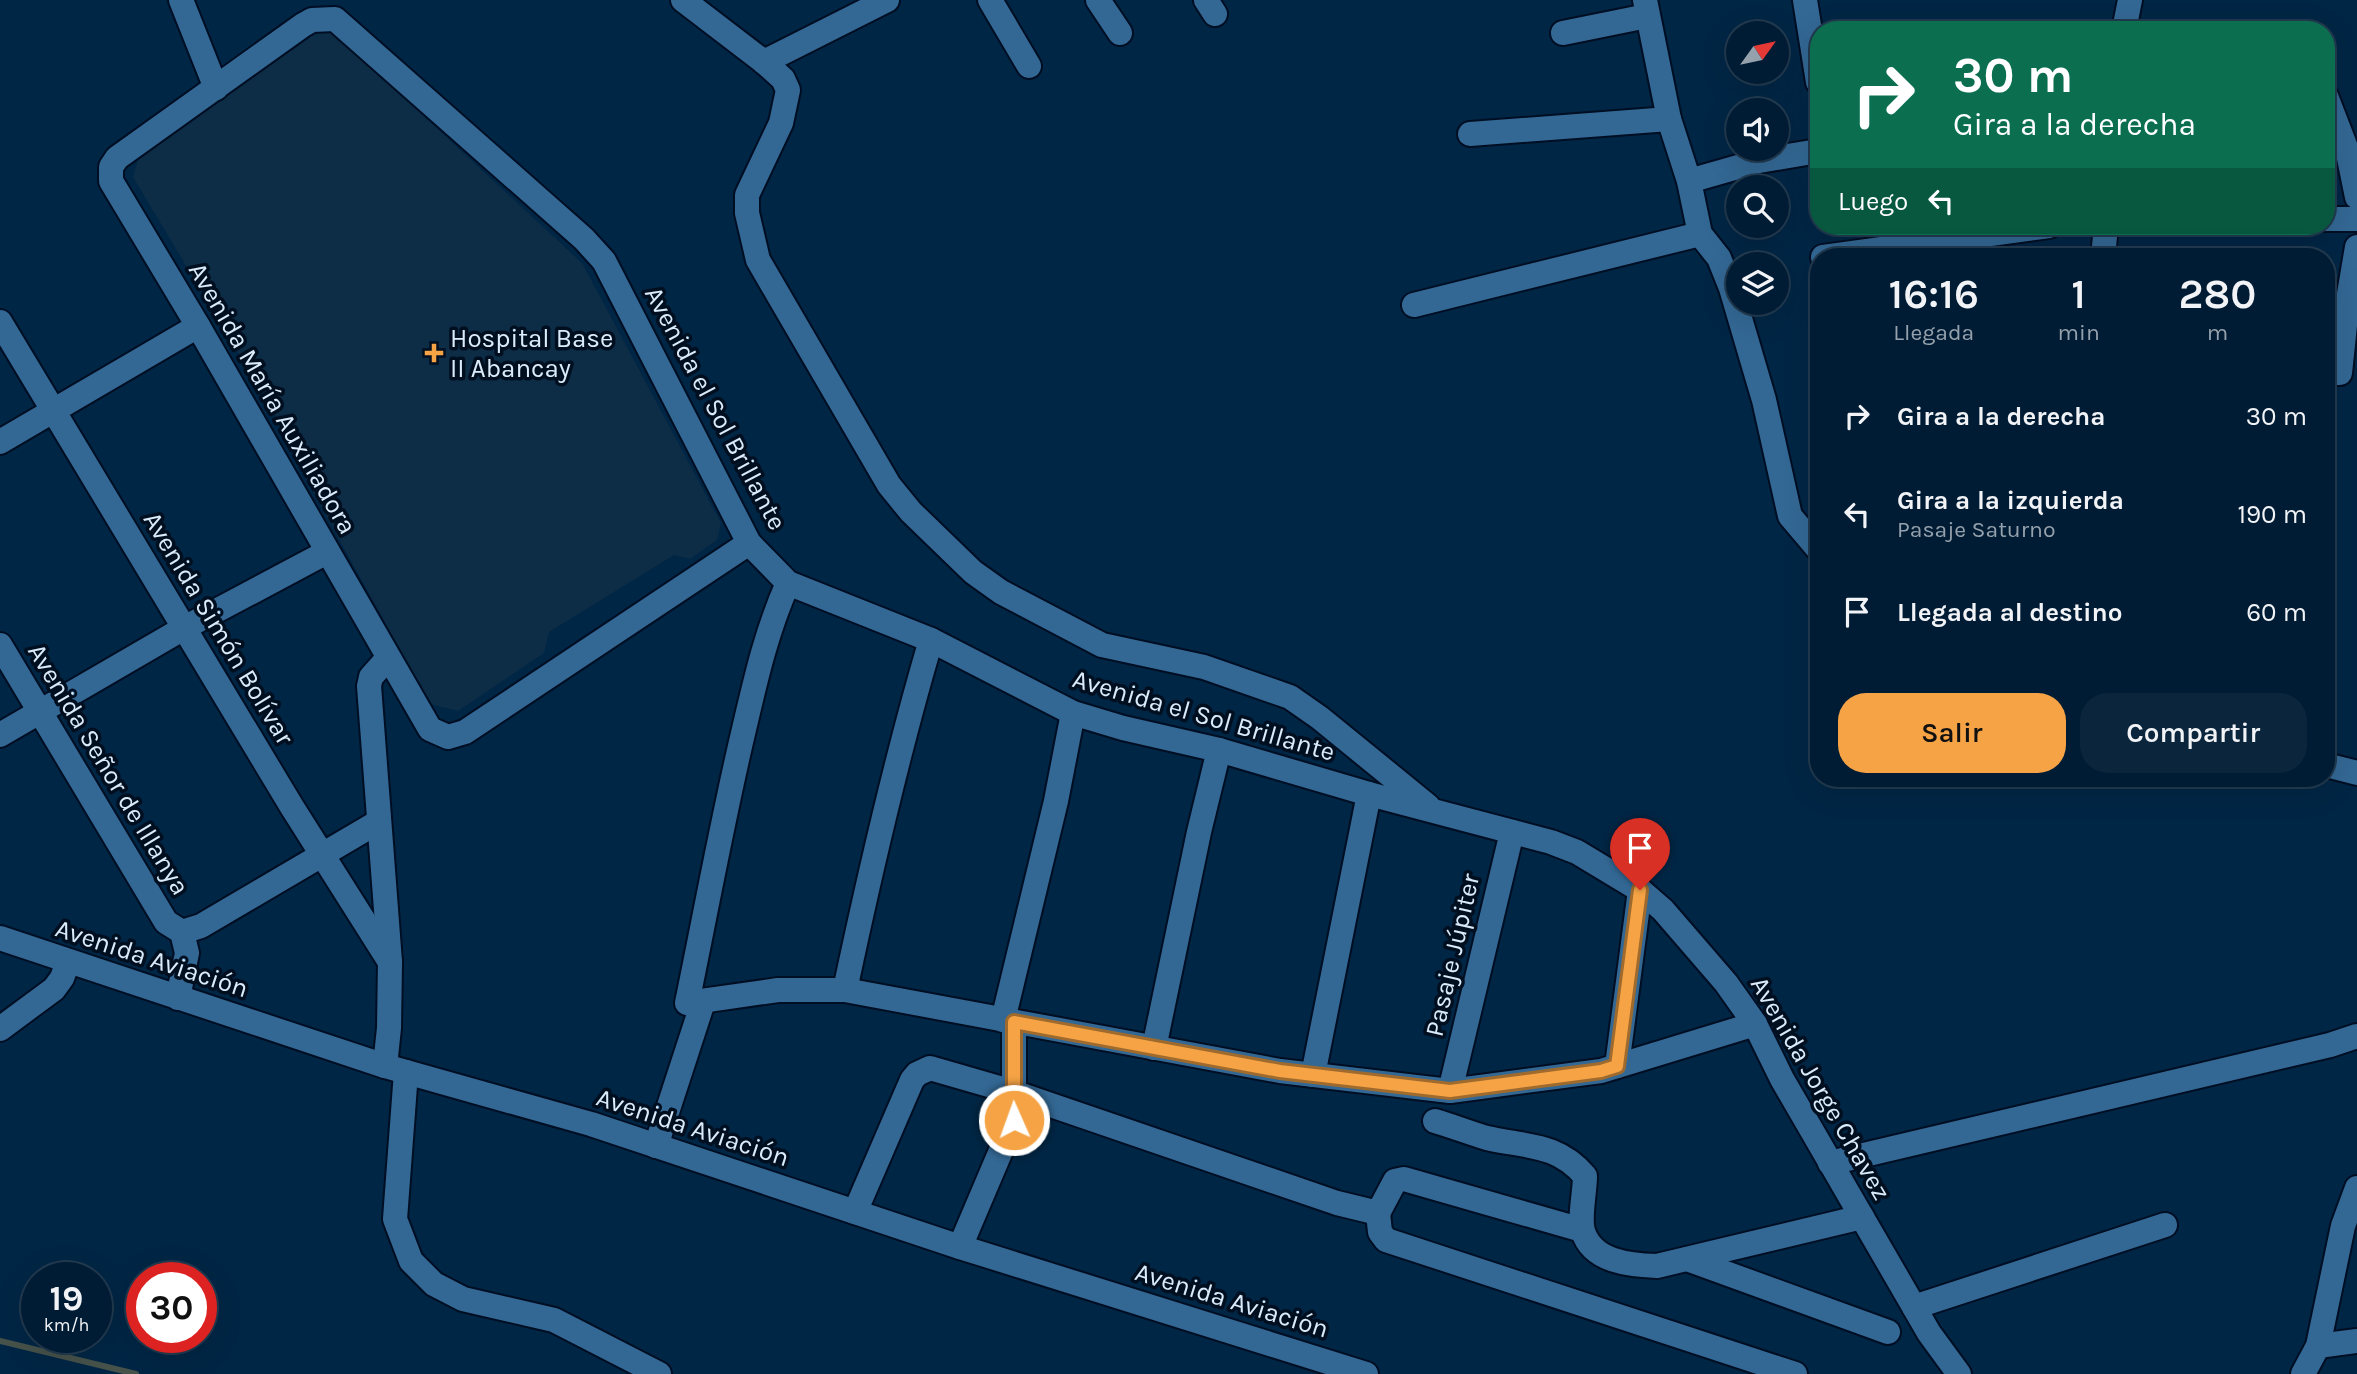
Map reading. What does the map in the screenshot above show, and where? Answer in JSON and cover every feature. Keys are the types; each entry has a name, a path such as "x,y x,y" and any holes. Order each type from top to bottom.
{"street":[{"path":"181,0 216,88"},
{"path":"683,0 764,62 783,79 788,90 781,123 747,195 747,213 758,260 889,485 911,512 973,572 1001,592 1102,646 1204,667 1290,697 1437,813"},
{"path":"764,62 887,0"},
{"path":"990,0 1030,66"},
{"path":"1098,0 1120,33"},
{"path":"1805,0 1810,32"},
{"path":"2126,21 2130,0"},
{"path":"1563,33 1646,8 1669,119 1689,181 1700,234 1719,258 1731,288 1764,400 1790,516 1810,540"},
{"name":"Avenida el Sol Brillante","path":"216,88 312,20 335,19 584,239 604,261 749,543 788,583 932,640 1073,713 1123,728 1219,750 1437,813"},
{"name":"Avenida María Auxiliadora","path":"216,88 117,159 111,167 111,181 198,326 387,659 430,729 448,737 465,732 749,543"},
{"path":"2346,118 2348,153 2357,197"},
{"path":"1470,134 1669,119"},
{"path":"1689,181 1759,161 1810,152"},
{"path":"2335,219 2357,219"},
{"path":"1414,305 1700,234"},
{"path":"1889,248 1983,235"},
{"path":"2335,363 2357,247"},
{"name":"Avenida Simón Bolívar","path":"0,322 322,856 390,962"},
{"path":"0,442 198,326"},
{"path":"0,735 184,628 327,552"},
{"path":"788,583 759,664 726,808 687,1003 778,990 845,990 1280,1071 1450,1091 1601,1071 1755,1024"},
{"path":"845,990 872,862 932,640"},
{"name":"Avenida Señor de Illanya","path":"0,645 166,922 182,932 187,953 178,998"},
{"path":"387,659 371,677 369,686 390,962 389,1028 396,1069 395,1219 411,1261 434,1284 463,1299 554,1320 659,1374"},
{"path":"960,1247 1014,1120 1008,1021 1073,713"},
{"path":"1154,1048 1219,750"},
{"path":"2335,767 2357,773"},
{"path":"1313,1075 1369,794"},
{"name":"Avenida Jorge Chavez","path":"1437,813 1577,852 1640,890 1663,911 1708,962 1755,1024 1782,1079 1929,1333 1959,1374"},
{"path":"182,932 201,926 378,822"},
{"name":"Pasaje Júpiter","path":"1450,1091 1512,832"},
{"path":"1617,1066 1640,890"},
{"name":"Avenida Aviación","path":"0,938 396,1069 590,1124 960,1247 1366,1374"},
{"path":"0,1029 54,989 68,962"},
{"path":"656,1146 704,1002"},
{"path":"1830,1163 2330,1045 2357,1036"},
{"path":"855,1212 917,1074 930,1068 1013,1092 1337,1203 1378,1213"},
{"path":"1435,1121 1486,1138 1552,1150 1573,1162 1586,1176 1582,1230 1591,1247 1608,1258 1635,1265 1657,1266 1862,1217"},
{"path":"1582,1230 1401,1179 1395,1181 1378,1213 1380,1232 1386,1240 1795,1374"},
{"path":"2303,1374 2318,1346 2350,1226 2357,1188"},
{"path":"1914,1307 2165,1225"},
{"path":"1687,1259 1888,1332"},
{"path":"2318,1346 2357,1341"}],"shaded area":[{"name":"Hospital Base II Abancay","path":"311,33 334,33 582,263 721,523 717,540 690,559 674,555 549,632 544,653 458,711 430,704 292,454 292,443 133,177 140,152"}],"waterway":[{"path":"0,1341 136,1374"}],"place":[{"name":"Hospital Base II Abancay","path":"434,353"}],"route":[{"path":"1014,1120 1014,1022 1280,1071 1450,1091 1601,1071 1617,1066 1640,890"}]}
